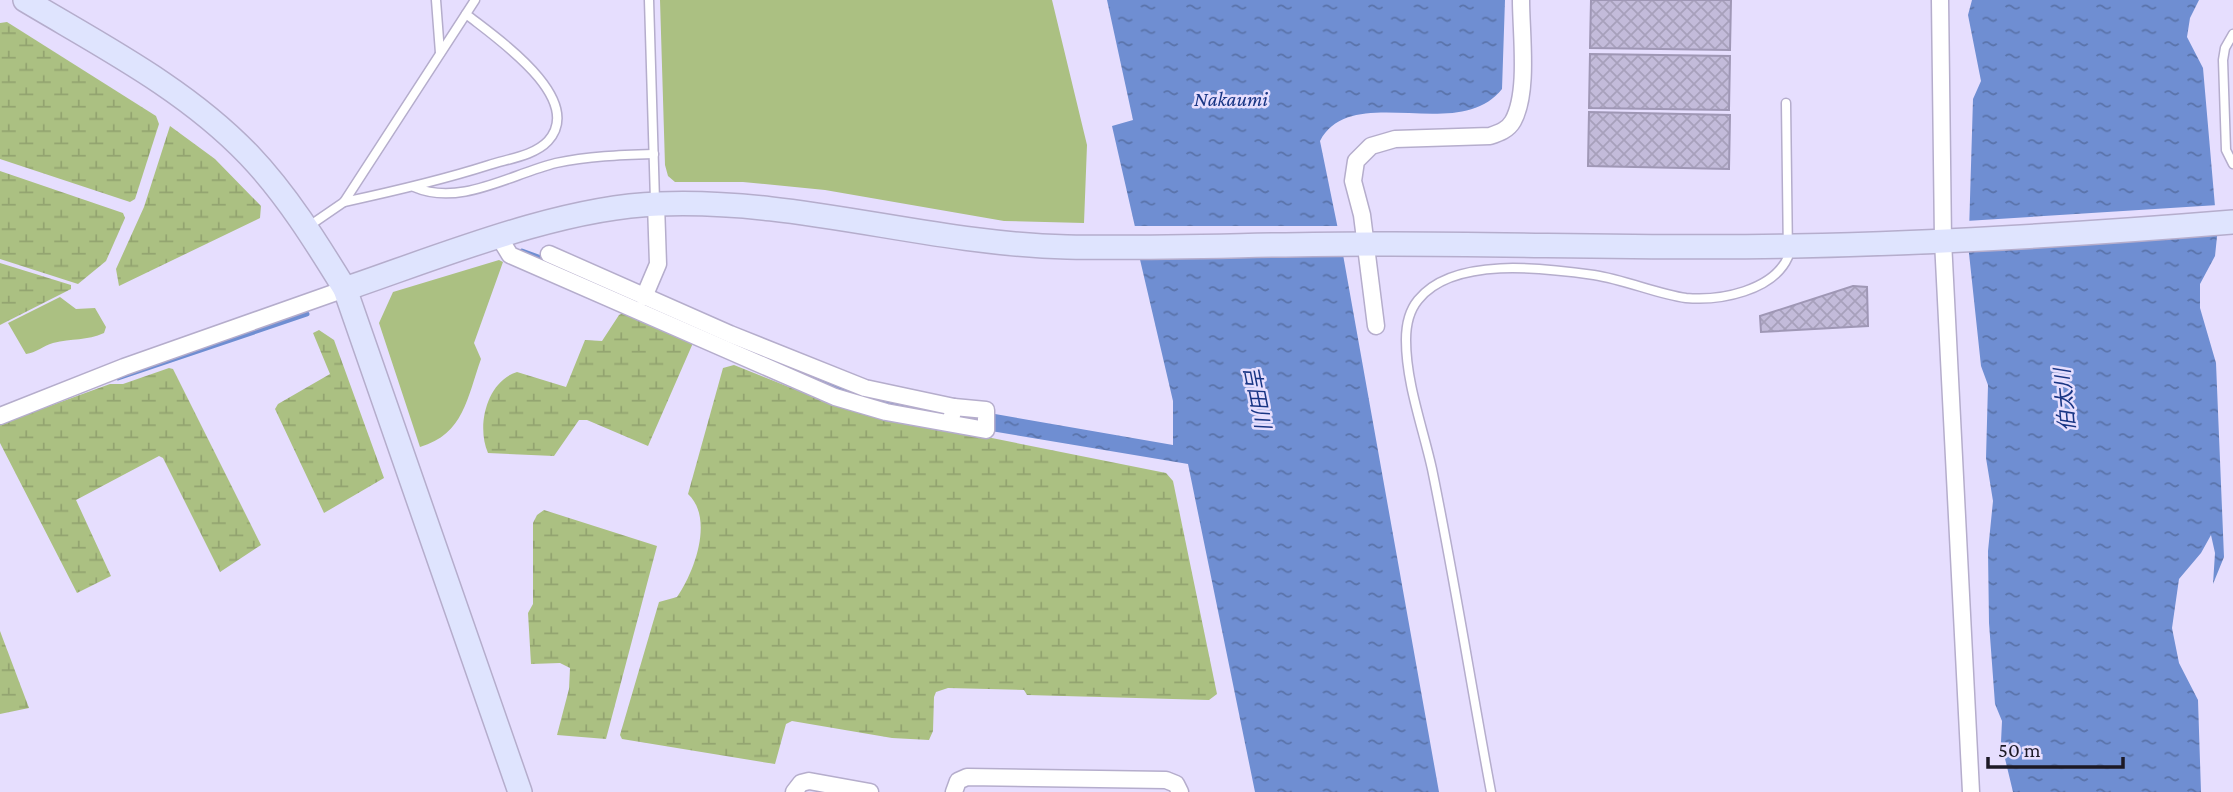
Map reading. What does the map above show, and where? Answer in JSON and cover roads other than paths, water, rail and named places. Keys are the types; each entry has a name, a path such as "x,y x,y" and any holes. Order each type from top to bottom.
{"street":[{"path":"25,0 146,73 229,135 285,197 307,227 345,289 520,792"},
{"path":"1376,326 1357,244 1353,173 1356,161 1371,146 1395,139 1490,136 1503,131 1512,123 1521,97 1521,0"},
{"path":"1940,0 1944,241 1971,792"},
{"path":"644,297 659,264 656,204"},
{"path":"0,416 124,367 499,237 602,211 656,204 802,210 921,234 1051,246 1788,246 1944,241 2233,222"},
{"path":"499,237 510,255 726,341"},
{"path":"549,254 644,297 852,403 952,415 985,430 986,418"},
{"path":"954,792 957,781 967,777 1025,785 1166,780 1176,784 1180,792"},
{"path":"794,792 801,783 809,780 870,792"}],"lane":[{"path":"436,0 440,54"},
{"path":"344,202 475,0"},
{"path":"649,0 656,204"},
{"path":"307,227 344,202 414,187 528,153 541,146 552,134 555,114 553,102 540,79 511,48 466,14"},
{"path":"2233,34 2222,60 2226,150 2233,164"},
{"path":"1491,792 1432,470 1408,360 1407,323 1411,311 1418,299 1442,281 1458,274 1496,269 1608,277 1685,298 1725,296 1745,290 1776,274 1784,265 1788,246 1786,103"},
{"path":"414,187 448,195 555,163 596,157 654,154"}],"water":[{"name":"Nakaumi","path":"1107,0 1505,0 1502,89 1483,105 1460,112 1356,115 1335,124 1320,141 1340,239 1138,240 1112,126 1133,120"},
{"path":"1972,0 2199,0 2190,18 2187,37 2203,68 2216,218 1969,232 1973,99 1981,81 1968,15"},
{"name":"伯太川","path":"2218,227 2215,256 2200,284 2200,308 2216,363 2224,557 2213,584 2215,553 2211,535 2201,553 2179,579 2172,628 2179,663 2198,700 2201,792 2013,792 2001,742 2002,721 1995,704 1989,623 1988,551 1993,501 1986,458 1988,385 1981,366 1968,244"},
{"name":"吉田川","path":"1342,249 1439,792 1255,792 1188,464 991,431 995,414 1173,445 1173,401 1138,251"}],"waterway":[{"path":"522,251 549,261"},
{"path":"653,309 679,320"},
{"path":"118,378 307,314"},
{"path":"749,351 858,395 942,412"},
{"path":"955,415 984,420"}]}
